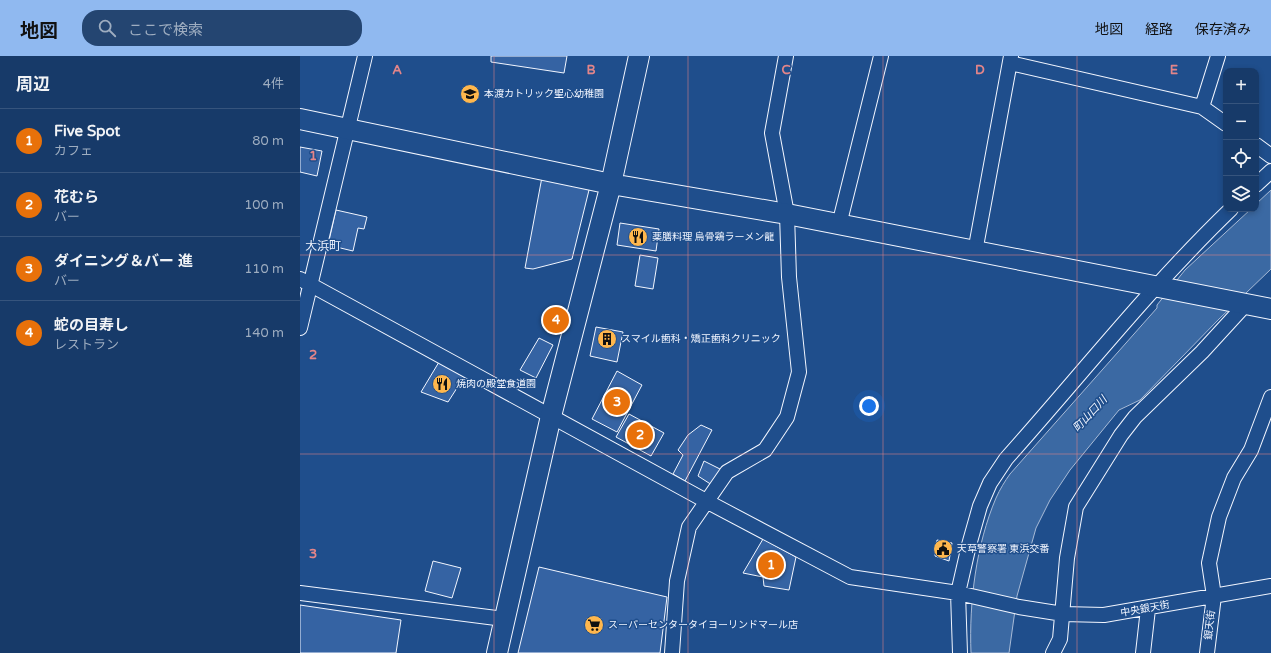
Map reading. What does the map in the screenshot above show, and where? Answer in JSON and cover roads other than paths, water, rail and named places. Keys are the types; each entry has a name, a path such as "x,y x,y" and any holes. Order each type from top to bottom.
{"street":[{"path":"300,328 305,281 348,129 365,56"},
{"path":"497,653 551,416 610,184 639,56"},
{"path":"672,653 678,573 689,527 727,472 765,450 787,417 800,372 789,277 787,214 772,133 786,56"},
{"path":"839,225 881,56"},
{"path":"1202,107 1218,56"},
{"path":"975,252 1011,59 1202,107 1223,122"},
{"path":"300,119 610,184 787,214 1271,309"},
{"path":"1259,147 1271,156"},
{"path":"1259,182 1271,171"},
{"path":"960,653 962,594 969,545 980,506 990,483 1006,459 1160,286 1228,212"},
{"name":"中央銀天街","path":"305,281 706,501 850,577 962,594 1019,607 1063,614 1104,615 1148,609 1271,586"},
{"path":"1053,653 1060,639 1067,558 1076,507 1121,435 1135,417 1202,352 1243,303"},
{"name":"銀天街","path":"1207,653 1214,596 1209,563 1219,517 1234,478 1251,450 1271,397"},
{"path":"300,593 504,619"},
{"path":"1142,653 1148,609"}],"water":[{"name":"町山口川","path":"1271,190 1271,269 1219,319 1140,400 1119,410 1070,470 1050,500 1036,528 1017,596 1009,653 971,653 971,614 975,574 979,554 989,516 1006,479 1157,308 1157,305 1185,270 1248,212 1259,212 1259,201"}],"place":[{"name":"本渡カトリック聖心幼稚園","path":"470,94"},
{"name":"薬膳料理 烏骨鶏ラーメン龍","path":"638,237"},
{"name":"蛇の目寿し","path":"556,320"},
{"name":"スマイル歯科・矯正歯科クリニック","path":"607,339"},
{"name":"焼肉の殿堂食道園","path":"442,384"},
{"name":"ダイニング＆バー 進","path":"617,402"},
{"name":"花むら","path":"640,435"},
{"name":"天草警察署 東浜交番","path":"943,549"},
{"name":"Five Spot","path":"771,565"},
{"name":"スーパーセンタータイヨーリンドマール店","path":"594,625"}],"district":[{"name":"大浜町","path":"323,246"}]}
